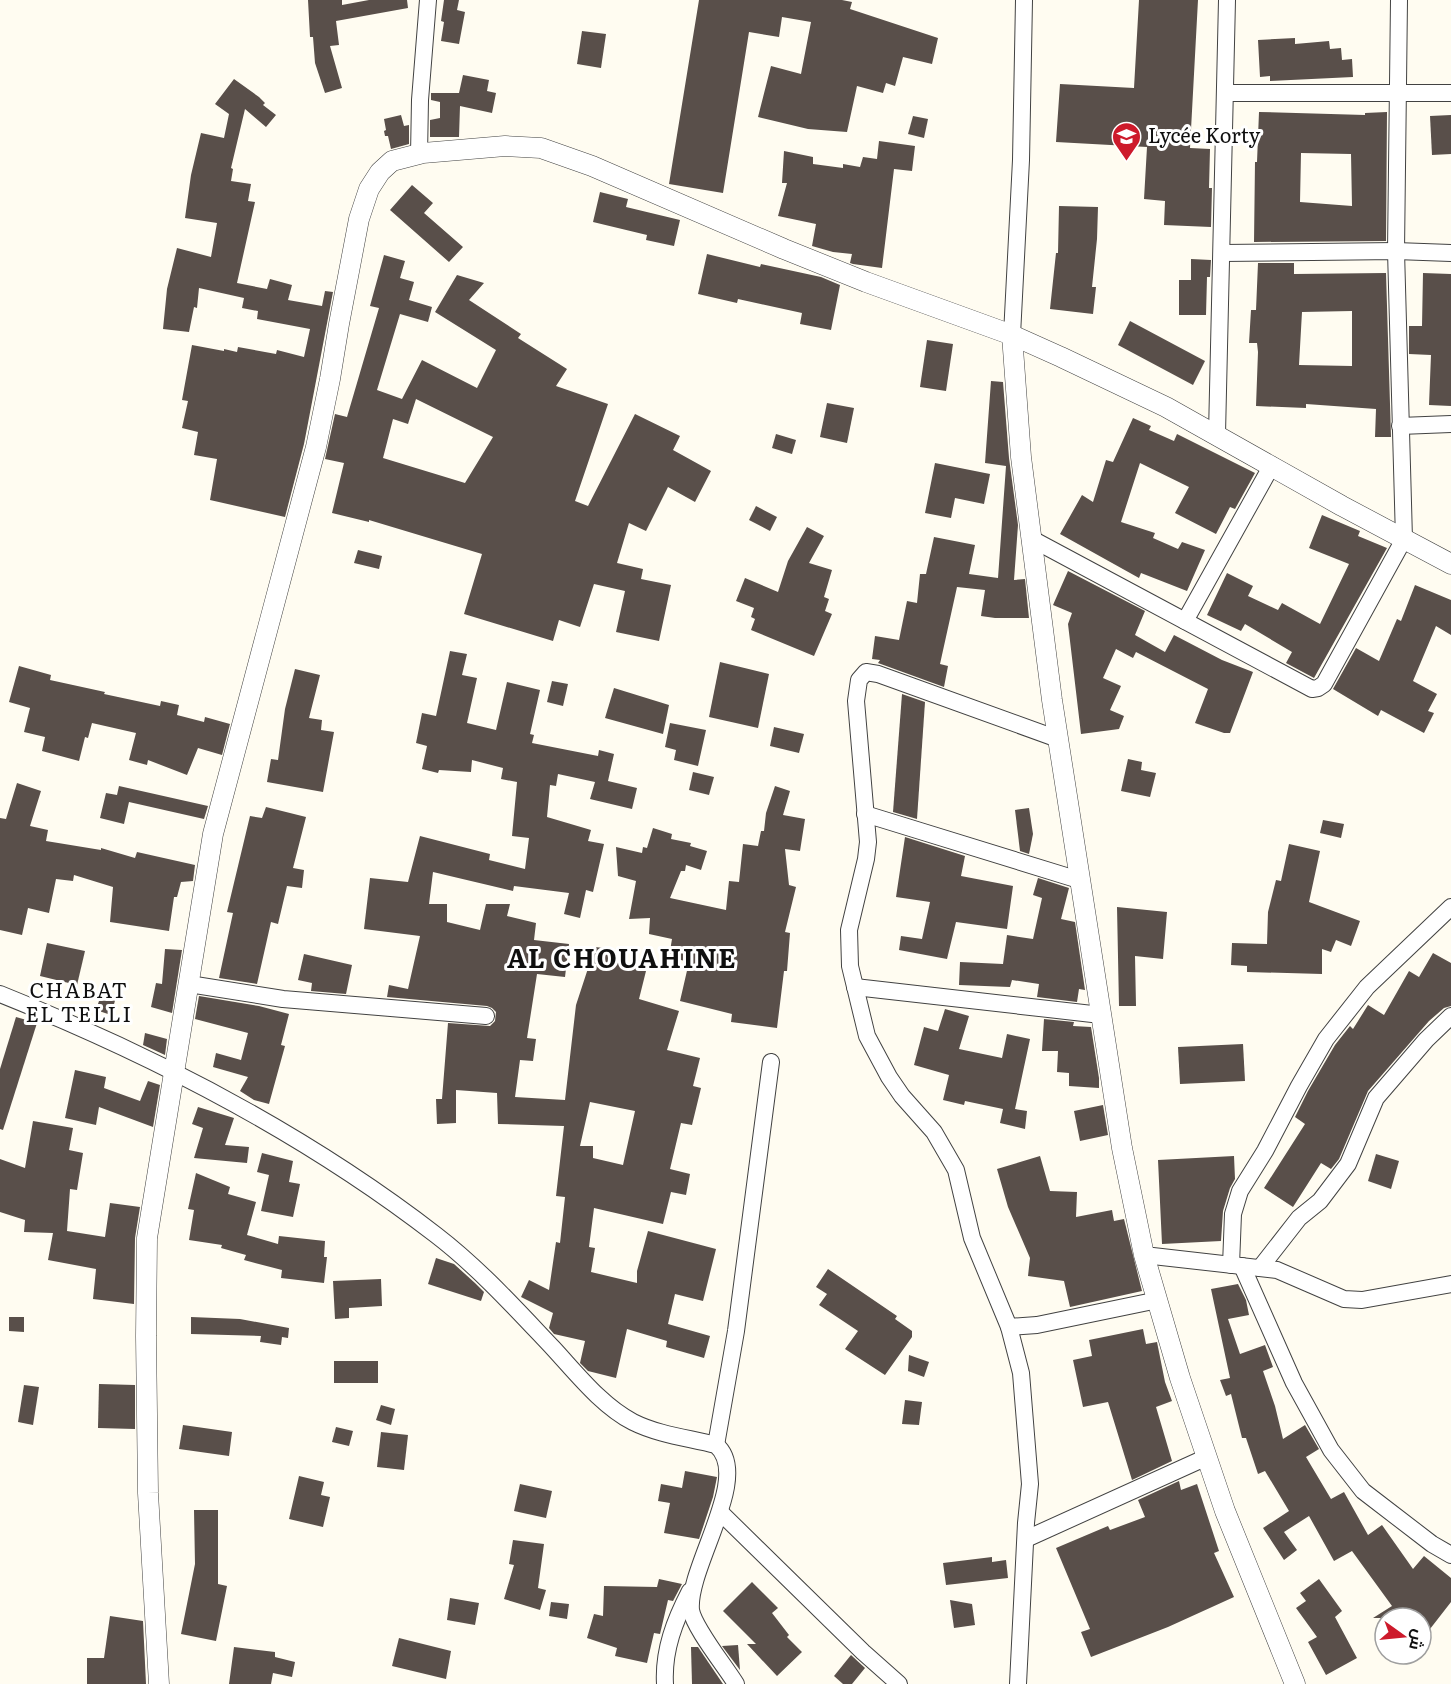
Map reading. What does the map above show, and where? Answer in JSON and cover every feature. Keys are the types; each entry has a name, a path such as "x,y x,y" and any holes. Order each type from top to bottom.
{"street":[{"path":"419,155 420,99 428,0"},
{"path":"1024,0 1021,160 1012,335 1021,457 1058,740 1122,1148 1144,1256 1180,1378 1225,1511 1295,1684"},
{"path":"1217,434 1227,0"},
{"path":"1030,538 1312,689 1324,684 1404,539 1396,251 1399,0"},
{"path":"1225,93 1451,93"},
{"path":"159,1684 148,1493 147,1238 213,834 316,447 359,219 369,189 380,172 392,162 419,155 474,147 541,148 627,180 680,205 866,282 1012,335 1166,407 1451,564"},
{"path":"1222,253 1396,251 1451,253"},
{"path":"1400,426 1451,424"},
{"path":"1185,621 1272,465"},
{"path":"1018,1684 1030,1484 1022,1373 1010,1327 972,1238 956,1170 934,1132 902,1096 889,1077 867,1036 850,966 849,930 868,842 856,701 859,680 866,672 878,674 1058,740"},
{"path":"865,814 1080,880"},
{"path":"1451,907 1367,987 1326,1039 1266,1151 1240,1191 1233,1214 1236,1265 1294,1383 1331,1450 1363,1491 1432,1544 1451,1555"},
{"path":"189,984 283,999 486,1016"},
{"path":"855,987 1101,1015"},
{"path":"0,994 43,1011 174,1071 278,1128 369,1186 438,1236 499,1290 607,1403 632,1422 654,1431 716,1445 723,1451 727,1458 727,1475 721,1513 676,1620 668,1646 664,1672 665,1684"},
{"path":"1260,1268 1299,1218 1320,1201 1348,1164 1376,1098 1426,1040 1451,1016"},
{"path":"716,1445 736,1331 771,1062"},
{"path":"1144,1256 1277,1270 1344,1299 1362,1300 1451,1284"},
{"path":"1010,1327 1037,1325 1158,1300"},
{"path":"1026,1539 1207,1457"},
{"path":"721,1513 898,1684"},
{"path":"693,1584 691,1611 736,1684"}],"building":[{"path":"308,0 342,0 342,5 369,0 407,0 408,8 336,21 339,45 330,46 342,88 325,93 315,63 313,37 310,37"},
{"path":"444,0 459,0 457,10 465,12 459,44 441,41"},
{"path":"699,0 842,0 852,2 850,9 938,38 932,64 903,57 895,86 886,83 883,93 857,86 847,132 808,129 758,117 771,66 801,74 811,22 782,17 779,37 749,32 723,193 669,184"},
{"path":"1139,0 1198,0 1190,148 1210,149 1211,227 1164,225 1165,201 1144,199 1147,147 1056,142 1060,84 1134,88"},
{"path":"582,31 606,34 601,68 577,64"},
{"path":"1295,38 1295,44 1329,41 1330,49 1341,48 1342,60 1352,59 1353,77 1270,81 1270,76 1260,77 1258,40"},
{"path":"463,75 489,80 487,91 496,93 492,113 460,106 459,137 430,137 430,120 440,118 440,102 431,100 431,93 459,93"},
{"path":"234,79 259,97 265,103 263,105 276,115 266,127 245,109 231,168 233,169 231,181 251,184 248,201 255,202 237,283 267,289 270,279 292,285 288,300 322,306 325,291 333,292 304,444 285,517 210,500 217,459 194,455 198,432 182,428 188,401 182,400 192,345 237,352 238,347 276,354 277,350 304,357 310,329 257,319 258,311 242,308 244,298 199,288 197,308 194,307 189,332 163,329 167,289 177,248 211,257 217,223 185,218 191,175 201,133 224,138 229,114 215,104"},
{"path":"1259,112 1365,115 1365,113 1387,112 1386,241 1254,242 1255,162 1257,162","holes":["1301,153 1351,154 1352,206 1300,202"]},
{"path":"401,115 404,126 409,125 409,144 391,149 388,136 385,136 384,119"},
{"path":"1451,115 1451,154 1432,155 1430,116"},
{"path":"913,116 928,119 924,138 908,134"},
{"path":"879,141 915,146 912,171 894,169 882,268 853,264 850,263 852,254 812,246 816,224 778,216 787,183 782,183 784,151 813,157 813,164 843,168 843,164 860,167 863,157 877,159"},
{"path":"412,185 433,203 424,213 463,247 449,262 390,210"},
{"path":"600,192 628,199 626,207 680,220 674,246 646,240 647,235 593,222"},
{"path":"1059,206 1098,207 1092,287 1096,287 1093,314 1050,309 1056,253 1058,253"},
{"path":"707,254 760,267 761,264 821,277 840,285 831,330 800,324 802,313 738,299 737,303 698,294"},
{"path":"384,255 405,261 400,278 414,282 409,300 432,307 428,322 400,314 377,390 402,399 422,360 477,388 496,350 435,312 457,275 484,283 469,300 521,334 518,338 567,369 556,386 608,404 575,501 588,506 635,414 680,436 673,450 711,471 695,502 668,487 646,531 629,523 617,563 643,569 641,579 671,585 659,641 616,632 625,591 594,584 580,627 559,620 553,641 464,614 482,554 369,520 369,522 332,513 344,463 325,459 335,414 347,417 379,308 370,306","holes":["416,399 493,437 465,483 383,458 393,419 408,424"]},
{"path":"1191,259 1211,260 1210,277 1207,277 1206,315 1179,315 1179,280 1191,280"},
{"path":"1258,263 1294,263 1294,274 1386,273 1391,437 1375,437 1376,409 1306,404 1306,408 1256,406 1257,343 1249,343 1251,310 1256,310","holes":["1352,311 1352,366 1299,365 1302,312"]},
{"path":"1423,273 1451,274 1451,406 1429,405 1431,355 1409,354 1409,326 1422,326"},
{"path":"1130,321 1205,361 1193,385 1118,345"},
{"path":"927,340 953,344 946,391 920,387"},
{"path":"991,381 1003,382 1009,458 1018,525 1014,580 1025,579 1029,618 981,616 985,590 957,587 940,664 948,666 944,687 878,663 880,660 872,659 875,636 899,640 907,601 917,603 920,574 926,574 934,537 975,545 969,574 998,578 1006,466 985,463"},
{"path":"827,403 854,408 847,443 820,437"},
{"path":"1133,418 1151,426 1149,430 1174,441 1177,434 1255,473 1235,509 1230,507 1216,534 1175,513 1189,487 1140,463 1121,522 1155,533 1153,538 1178,549 1182,542 1205,550 1187,591 1141,573 1139,578 1060,534 1082,495 1093,502 1106,460 1113,462"},
{"path":"776,434 796,440 792,454 772,448"},
{"path":"935,463 990,474 984,504 955,498 951,518 925,513"},
{"path":"756,506 777,517 770,531 749,520"},
{"path":"1322,515 1360,531 1358,536 1387,548 1314,678 1286,663 1292,652 1245,624 1241,631 1207,615 1227,573 1253,586 1248,596 1278,610 1282,603 1320,624 1349,564 1309,548"},
{"path":"807,527 824,536 809,563 832,570 824,597 829,599 825,611 832,614 814,656 751,630 755,619 751,617 754,608 736,601 745,578 778,592 788,561"},
{"path":"358,550 382,556 379,569 354,563"},
{"path":"1068,571 1145,611 1135,635 1165,652 1174,635 1222,660 1253,672 1230,733 1195,723 1208,689 1136,652 1133,658 1116,649 1103,678 1121,686 1110,710 1124,716 1119,729 1081,734 1068,624 1072,613 1053,605"},
{"path":"1415,585 1451,600 1451,635 1436,626 1413,681 1437,694 1428,711 1434,713 1424,733 1381,710 1378,716 1333,689 1356,648 1379,661 1397,619 1401,621"},
{"path":"450,651 467,654 462,675 477,678 467,723 496,730 507,682 540,690 530,734 534,735 532,743 598,756 599,750 614,754 608,781 637,788 632,809 590,799 595,782 558,774 556,786 550,785 547,817 591,830 588,841 604,844 593,892 586,890 580,918 564,914 569,893 514,886 513,891 433,872 429,904 447,904 447,922 480,930 486,904 510,904 507,916 536,923 534,940 569,944 565,977 537,974 527,1038 536,1039 533,1061 520,1060 515,1097 565,1100 576,1005 595,947 612,949 609,959 646,971 639,999 679,1011 667,1050 700,1058 693,1086 701,1088 692,1125 681,1123 670,1169 690,1174 686,1195 671,1192 663,1224 594,1208 589,1247 595,1248 591,1272 637,1283 637,1271 648,1231 716,1249 703,1301 675,1294 668,1324 710,1336 704,1358 666,1347 667,1341 627,1329 616,1378 588,1371 580,1363 585,1341 554,1334 549,1328 553,1313 521,1297 529,1280 549,1290 556,1242 560,1243 565,1197 556,1196 564,1126 498,1124 497,1093 456,1090 456,1123 437,1124 436,1099 442,1099 448,1023 490,1026 495,1021 496,1012 487,1006 387,997 389,985 408,989 420,936 364,929 370,878 408,882 420,836 490,854 489,860 525,869 529,838 512,836 517,782 501,779 503,768 472,760 471,772 439,770 438,773 422,769 427,746 416,743 422,713 436,716","holes":["590,1102 635,1111 623,1165 593,1158 593,1146 580,1146"]},
{"path":"720,662 769,674 758,728 709,717"},
{"path":"19,666 51,675 50,680 105,692 104,694 160,706 161,701 179,705 177,715 204,722 205,717 230,724 222,755 198,748 187,775 148,760 147,765 129,760 136,733 92,723 88,738 85,737 79,761 42,751 45,737 24,732 30,708 9,702"},
{"path":"295,669 320,675 309,718 322,720 321,730 334,732 323,792 267,782 271,759 278,760 285,709"},
{"path":"552,681 568,684 563,706 547,702"},
{"path":"614,688 669,705 663,734 605,718"},
{"path":"902,694 925,702 917,819 893,812"},
{"path":"670,723 706,730 698,766 674,760 676,750 665,747"},
{"path":"774,727 804,734 799,753 770,746"},
{"path":"1128,759 1142,762 1141,770 1156,773 1150,797 1121,791"},
{"path":"693,772 714,777 709,795 689,790"},
{"path":"17,783 41,791 30,826 48,830 46,841 101,850 101,848 135,858 137,852 195,865 193,881 181,882 177,897 174,897 169,931 110,922 113,887 74,875 73,881 56,879 49,913 28,908 22,935 0,930 0,818 6,819"},
{"path":"119,786 208,806 204,819 129,802 124,824 100,818 106,793 117,795"},
{"path":"775,786 790,791 783,815 805,819 800,851 785,849 789,885 796,887 785,932 790,933 787,971 784,971 777,1028 731,1022 732,1014 680,1001 689,962 669,957 672,939 649,934 650,918 629,919 636,881 618,876 616,847 642,853 643,847 647,848 653,828 672,834 671,839 691,843 690,846 707,851 701,870 686,865 685,871 681,871 670,898 726,910 729,881 739,882 743,844 758,846"},
{"path":"266,807 306,817 293,868 304,870 302,888 287,886 278,924 271,922 257,984 219,978 233,913 227,912 250,816 262,818"},
{"path":"1029,808 1033,834 1029,854 1020,851 1015,810"},
{"path":"1323,820 1344,824 1341,838 1320,833"},
{"path":"905,837 965,856 961,876 1013,886 1007,929 956,922 947,959 899,950 901,936 922,939 930,902 896,897"},
{"path":"1289,844 1320,851 1309,902 1360,921 1351,946 1336,940 1331,952 1322,949 1322,974 1247,972 1247,966 1231,965 1232,943 1267,944 1268,912 1276,880 1281,881"},
{"path":"1038,878 1069,888 1061,919 1075,922 1085,990 1079,989 1077,1002 1037,997 1039,984 1012,980 1010,987 959,985 960,962 1003,964 1007,935 1033,939 1042,898 1033,895"},
{"path":"1117,907 1167,912 1163,959 1135,956 1136,1006 1119,1006"},
{"path":"47,943 85,951 77,985 40,976"},
{"path":"165,949 182,950 172,1013 151,1007 156,983 162,984"},
{"path":"1433,953 1451,963 1451,1006 1444,1008 1429,1021 1368,1091 1339,1159 1331,1169 1321,1163 1293,1207 1264,1188 1305,1124 1295,1117 1308,1091 1335,1045 1350,1026 1353,1029 1368,1005 1384,1015 1409,971 1419,977"},
{"path":"304,954 352,965 346,994 311,991 312,983 298,980"},
{"path":"102,992 116,997 111,1015 96,1010"},
{"path":"199,996 259,1006 289,1014 281,1045 285,1046 269,1104 254,1100 240,1091 248,1077 213,1067 216,1053 241,1060 248,1033 195,1019"},
{"path":"945,1009 969,1016 959,1049 1002,1058 1007,1034 1030,1039 1015,1109 1027,1111 1025,1129 1000,1123 1003,1109 965,1101 964,1105 943,1100 949,1075 914,1065 924,1027 938,1031"},
{"path":"16,1017 37,1023 3,1130 0,1129 0,1069"},
{"path":"1044,1019 1074,1022 1073,1026 1091,1027 1099,1088 1069,1086 1069,1073 1057,1072 1058,1051 1042,1051"},
{"path":"145,1033 167,1039 165,1055 143,1045"},
{"path":"1243,1044 1245,1081 1180,1084 1178,1047"},
{"path":"75,1070 106,1077 104,1088 140,1101 148,1081 160,1085 153,1127 99,1107 96,1125 65,1118"},
{"path":"1103,1105 1108,1135 1080,1141 1074,1111"},
{"path":"198,1107 234,1118 225,1145 249,1147 247,1163 194,1158 203,1128 192,1124"},
{"path":"33,1121 73,1128 69,1150 83,1153 77,1190 70,1189 67,1231 105,1237 110,1203 140,1207 135,1238 134,1304 93,1299 96,1269 48,1260 53,1233 24,1232 25,1220 0,1212 0,1159 25,1168"},
{"path":"262,1153 293,1161 289,1182 300,1184 293,1217 261,1211 269,1175 257,1172"},
{"path":"1376,1154 1399,1161 1391,1189 1368,1181"},
{"path":"1040,1156 1050,1191 1077,1192 1076,1217 1112,1210 1114,1221 1124,1219 1142,1291 1070,1307 1064,1281 1028,1276 1030,1258 1008,1207 997,1169"},
{"path":"1234,1156 1235,1179 1223,1211 1221,1241 1162,1244 1158,1160"},
{"path":"196,1173 230,1187 228,1194 256,1202 247,1235 278,1244 279,1236 325,1241 324,1257 327,1257 324,1283 281,1278 282,1270 244,1260 246,1255 221,1248 222,1245 189,1240 194,1210 188,1209"},
{"path":"436,1258 454,1264 475,1283 484,1292 481,1301 428,1284"},
{"path":"828,1269 897,1316 895,1319 912,1331 912,1337 885,1375 845,1349 858,1331 819,1305 827,1294 816,1287"},
{"path":"381,1279 382,1306 349,1308 349,1318 335,1319 333,1281"},
{"path":"1238,1284 1246,1300 1249,1315 1228,1319 1240,1354 1265,1345 1273,1367 1263,1371 1283,1439 1305,1425 1319,1449 1306,1457 1331,1499 1344,1492 1368,1535 1382,1525 1413,1569 1424,1556 1451,1578 1451,1602 1433,1625 1433,1606 1392,1606 1352,1551 1334,1561 1309,1516 1284,1532 1297,1550 1284,1560 1263,1528 1289,1511 1265,1471 1258,1474 1246,1438 1242,1438 1231,1394 1226,1396 1220,1380 1230,1378 1211,1289"},
{"path":"9,1317 24,1317 24,1332 9,1331"},
{"path":"191,1317 240,1319 289,1328 288,1338 282,1337 281,1345 260,1342 261,1336 191,1334"},
{"path":"1143,1329 1146,1344 1157,1342 1165,1382 1172,1401 1156,1407 1172,1461 1132,1480 1108,1402 1083,1407 1073,1360 1092,1356 1089,1340"},
{"path":"909,1355 929,1362 924,1377 908,1371"},
{"path":"334,1361 378,1361 378,1383 334,1383"},
{"path":"99,1384 135,1385 135,1429 98,1428"},
{"path":"24,1385 39,1387 33,1425 18,1422"},
{"path":"905,1400 922,1402 919,1425 902,1424"},
{"path":"381,1405 395,1409 391,1425 376,1420"},
{"path":"183,1425 232,1432 229,1456 179,1449"},
{"path":"336,1427 353,1431 349,1446 332,1442"},
{"path":"381,1432 408,1435 404,1470 377,1467"},
{"path":"685,1471 717,1477 699,1539 664,1533 670,1503 658,1501 661,1484 682,1488"},
{"path":"299,1476 324,1482 321,1495 330,1497 323,1527 289,1519"},
{"path":"1179,1481 1181,1490 1197,1484 1219,1551 1214,1553 1234,1597 1168,1627 1091,1657 1081,1632 1090,1629 1056,1548 1108,1526 1110,1530 1145,1517 1138,1500"},
{"path":"520,1484 552,1491 546,1518 514,1511"},
{"path":"194,1510 218,1510 218,1584 227,1586 216,1641 181,1634 195,1564"},
{"path":"513,1540 544,1544 538,1588 546,1590 540,1610 504,1599 514,1565 509,1564"},
{"path":"992,1557 992,1562 1006,1560 1008,1578 946,1585 943,1563"},
{"path":"659,1579 682,1584 673,1601 668,1600 660,1634 654,1633 647,1663 615,1656 617,1648 587,1638 594,1614 603,1616 604,1586 657,1587"},
{"path":"1319,1579 1342,1611 1335,1617 1357,1658 1326,1675 1308,1642 1317,1637 1296,1608 1306,1601 1300,1593"},
{"path":"752,1582 778,1608 772,1613 789,1635 787,1637 802,1652 777,1676 747,1644 756,1644 723,1611"},
{"path":"450,1598 479,1603 475,1625 447,1620"},
{"path":"950,1600 972,1604 975,1625 954,1628"},
{"path":"551,1602 569,1604 567,1619 549,1616"},
{"path":"110,1616 143,1621 146,1684 87,1684 87,1658 104,1658"},
{"path":"399,1638 451,1651 446,1679 392,1666"},
{"path":"738,1645 740,1670 722,1646"},
{"path":"234,1647 275,1652 275,1657 295,1662 292,1677 273,1673 271,1684 229,1684"},
{"path":"691,1647 698,1647 723,1684 692,1684"},
{"path":"851,1655 865,1668 852,1684 843,1684 834,1676"}],"place":[{"name":"Lycée Korty","path":"1127,162"}],"district":[{"name":"AL CHOUAHINE","path":"622,959"},
{"name":"CHABAT EL TELLI","path":"79,1003"}]}
